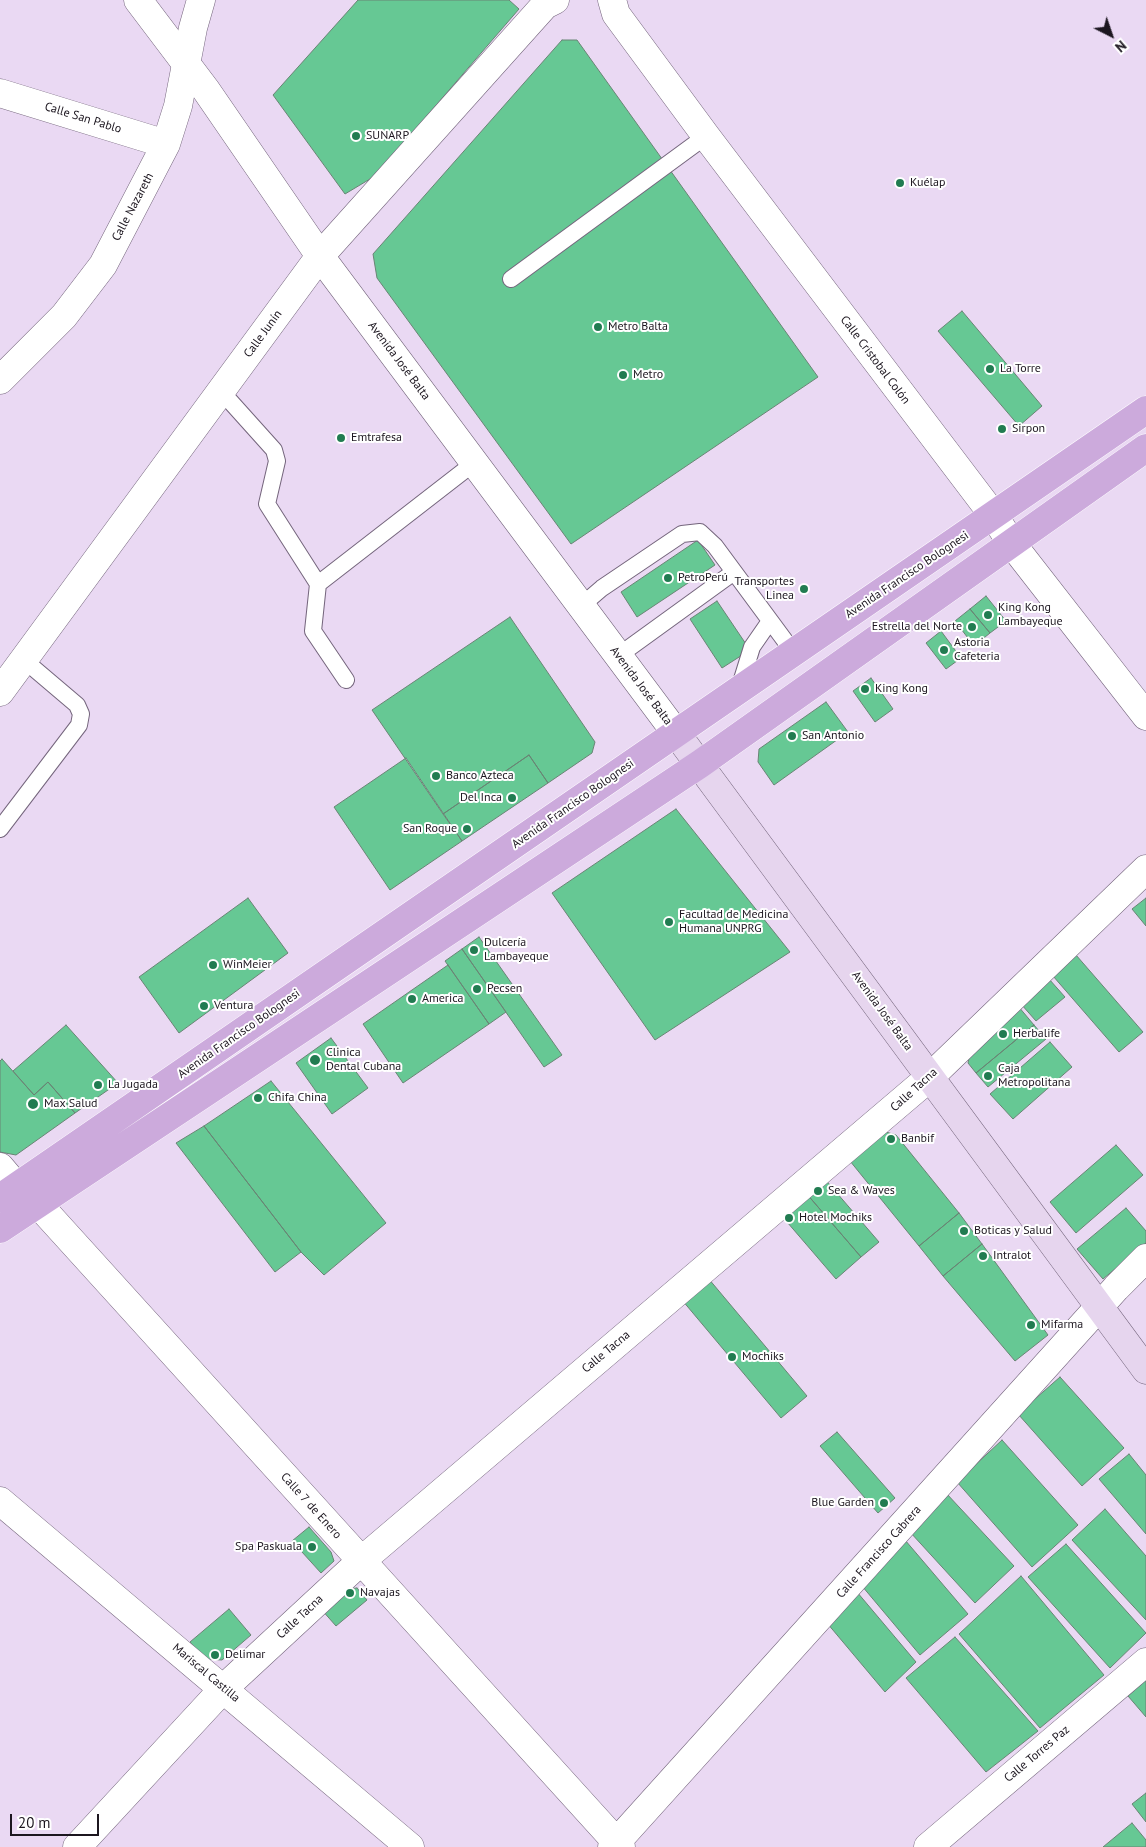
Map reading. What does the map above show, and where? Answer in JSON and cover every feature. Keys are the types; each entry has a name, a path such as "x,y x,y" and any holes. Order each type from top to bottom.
{"main road":[{"name":"Avenida Francisco Bolognesi","path":"9,1193 1146,410"},
{"path":"0,1229 700,764 1146,448"},
{"name":"Avenida José Balta","path":"676,733 1146,1370"}],"street":[{"name":"Avenida José Balta","path":"138,0 188,64 320,256 676,733"},
{"name":"Calle Nazareth","path":"0,380 64,316 103,265 166,144 178,106 188,64 193,28 201,0"},
{"name":"Calle Junín","path":"0,692 320,256 545,5 555,0"},
{"name":"Calle Cristobal Colón","path":"612,0 616,14 706,136 994,516 1012,544 1146,716"},
{"name":"Calle San Pablo","path":"0,93 166,144"},
{"name":"Calle Tacna","path":"77,1847 224,1688 361,1561 930,1077 1146,869"},
{"name":"Calle 7 de Enero","path":"0,1167 9,1193 38,1204 617,1845"},
{"name":"Calle Francisco Cabrera","path":"617,1845 1146,1258"},
{"name":"Mariscal Castilla","path":"0,1501 224,1688 410,1847"},
{"name":"Calle Torres Paz","path":"928,1847 1146,1662"}],"lane":[{"path":"511,279 706,136"},
{"path":"221,391 274,450 277,462 267,504 318,584 313,631 346,680"},
{"path":"318,584 474,463"},
{"path":"581,606 602,588 682,534 700,532 715,546 794,653"},
{"path":"618,656 734,572"},
{"path":"738,691 752,647 770,621"},
{"path":"0,829 79,725 82,714 77,705 24,660"}],"building":[{"name":"SUNARP","path":"358,0 509,0 519,9 375,176 345,194 273,95"},
{"name":"Metro Balta","path":"562,40 577,40 818,377 571,544 377,278 373,254"},
{"name":"La Torre","path":"962,311 1042,406 1019,426 938,331"},
{"name":"PetroPerú","path":"698,540 715,565 637,617 621,592"},
{"name":"King Kong Lambayeque","path":"986,596 1006,621 990,633 970,609"},
{"name":"PetroPerú","path":"717,601 750,650 722,668 690,619"},
{"name":"Estrella del Norte","path":"970,609 990,633 974,646 955,621"},
{"path":"510,617 595,742 592,753 548,783 529,755 443,814 372,710"},
{"name":"Astoria Cafeteria","path":"941,631 961,658 946,669 926,643"},
{"path":"871,678 893,709 875,722 853,691"},
{"path":"826,702 848,732 774,785 758,762 759,749"},
{"path":"529,755 548,783 462,841 443,814"},
{"path":"406,758 462,841 390,890 334,807"},
{"name":"Facultad de Medicina Humana UNPRG","path":"676,809 790,952 655,1040 552,893"},
{"name":"WinMeier","path":"248,898 288,953 179,1033 139,977"},
{"path":"1146,898 1146,926 1132,909"},
{"path":"479,937 562,1055 544,1067 462,949"},
{"name":"Pecsen","path":"462,949 506,1012 489,1024 445,961"},
{"path":"1076,955 1143,1032 1119,1052 1053,976"},
{"path":"448,965 489,1024 403,1083 363,1024"},
{"path":"1049,979 1065,997 1036,1021 1021,1004"},
{"name":"Herbalife","path":"1018,1006 1034,1025 976,1073 968,1063 972,1044"},
{"path":"66,1025 118,1083 75,1113 48,1082 34,1095 13,1071"},
{"path":"1034,1025 1046,1039 988,1087 976,1073"},
{"path":"331,1038 368,1088 332,1114 296,1063"},
{"path":"1050,1042 1072,1067 1013,1119 990,1094"},
{"name":"Max Salud","path":"2,1059 34,1095 48,1082 75,1113 16,1155 0,1152 0,1061"},
{"path":"271,1081 386,1223 324,1275 301,1252 204,1126"},
{"path":"204,1126 301,1252 275,1272 176,1143"},
{"path":"886,1132 896,1135 959,1213 919,1246 850,1161"},
{"path":"1116,1145 1143,1175 1076,1233 1050,1202"},
{"path":"824,1178 879,1242 861,1257 806,1193"},
{"path":"806,1193 861,1257 836,1279 781,1215"},
{"path":"1126,1208 1146,1231 1146,1243 1103,1279 1077,1249"},
{"path":"959,1213 982,1244 943,1276 919,1246"},
{"path":"982,1244 1048,1335 1015,1361 943,1276"},
{"path":"708,1278 807,1396 781,1418 682,1300"},
{"path":"1060,1377 1124,1448 1082,1486 1018,1414"},
{"path":"837,1432 895,1498 878,1513 820,1446"},
{"path":"1002,1440 1078,1525 1032,1567 957,1482"},
{"path":"1129,1454 1146,1475 1146,1534 1099,1479"},
{"path":"946,1493 1014,1566 975,1603 910,1532"},
{"path":"1105,1509 1146,1556 1146,1620 1072,1540"},
{"name":"Spa Paskuala","path":"309,1527 331,1552 334,1561 321,1573 292,1541"},
{"path":"905,1540 968,1614 920,1655 862,1586"},
{"path":"1066,1544 1146,1633 1110,1668 1028,1577"},
{"path":"1021,1576 1104,1675 1040,1728 959,1634"},
{"path":"357,1588 367,1600 336,1626 321,1609 346,1589"},
{"path":"857,1592 916,1662 885,1692 827,1623"},
{"path":"229,1609 251,1635 222,1660 204,1659 190,1642"},
{"path":"955,1637 1038,1731 986,1772 906,1678"},
{"path":"1146,1680 1146,1717 1128,1696"},
{"path":"1146,1793 1146,1822 1132,1804"},
{"path":"1132,1823 1146,1840 1146,1847 1103,1847"}],"place":[{"name":"SUNARP","path":"356,136"},
{"name":"Kuélap","path":"900,183"},
{"name":"Metro Balta","path":"598,327"},
{"name":"La Torre","path":"990,369"},
{"name":"Metro","path":"623,375"},
{"name":"Sirpon","path":"1002,429"},
{"name":"Emtrafesa","path":"341,438"},
{"name":"PetroPerú","path":"668,578"},
{"name":"Transportes Linea","path":"804,589"},
{"name":"King Kong Lambayeque","path":"988,615"},
{"name":"Estrella del Norte","path":"972,627"},
{"name":"Astoria Cafeteria","path":"944,650"},
{"name":"King Kong","path":"865,689"},
{"name":"San Antonio","path":"792,736"},
{"name":"Banco Azteca","path":"436,776"},
{"name":"Del Inca","path":"512,798"},
{"name":"San Roque","path":"467,829"},
{"name":"Facultad de Medicina Humana UNPRG","path":"669,922"},
{"name":"Dulcería Lambayeque","path":"474,950"},
{"name":"WinMeier","path":"213,965"},
{"name":"Pecsen","path":"477,989"},
{"name":"America","path":"412,999"},
{"name":"Ventura","path":"204,1006"},
{"name":"Herbalife","path":"1003,1034"},
{"name":"Clinica Dental Cubana","path":"315,1060"},
{"name":"Caja Metropolitana","path":"988,1076"},
{"name":"La Jugada","path":"98,1085"},
{"name":"Chifa China","path":"258,1098"},
{"name":"Max Salud","path":"33,1104"},
{"name":"Banbif","path":"891,1139"},
{"name":"Sea & Waves","path":"818,1191"},
{"name":"Hotel Mochiks","path":"789,1218"},
{"name":"Boticas y Salud","path":"964,1231"},
{"name":"Intralot","path":"983,1256"},
{"name":"Mifarma","path":"1031,1325"},
{"name":"Mochiks","path":"732,1357"},
{"name":"Blue Garden","path":"884,1503"},
{"name":"Spa Paskuala","path":"312,1547"},
{"name":"Navajas","path":"350,1593"},
{"name":"Delimar","path":"215,1655"}]}
